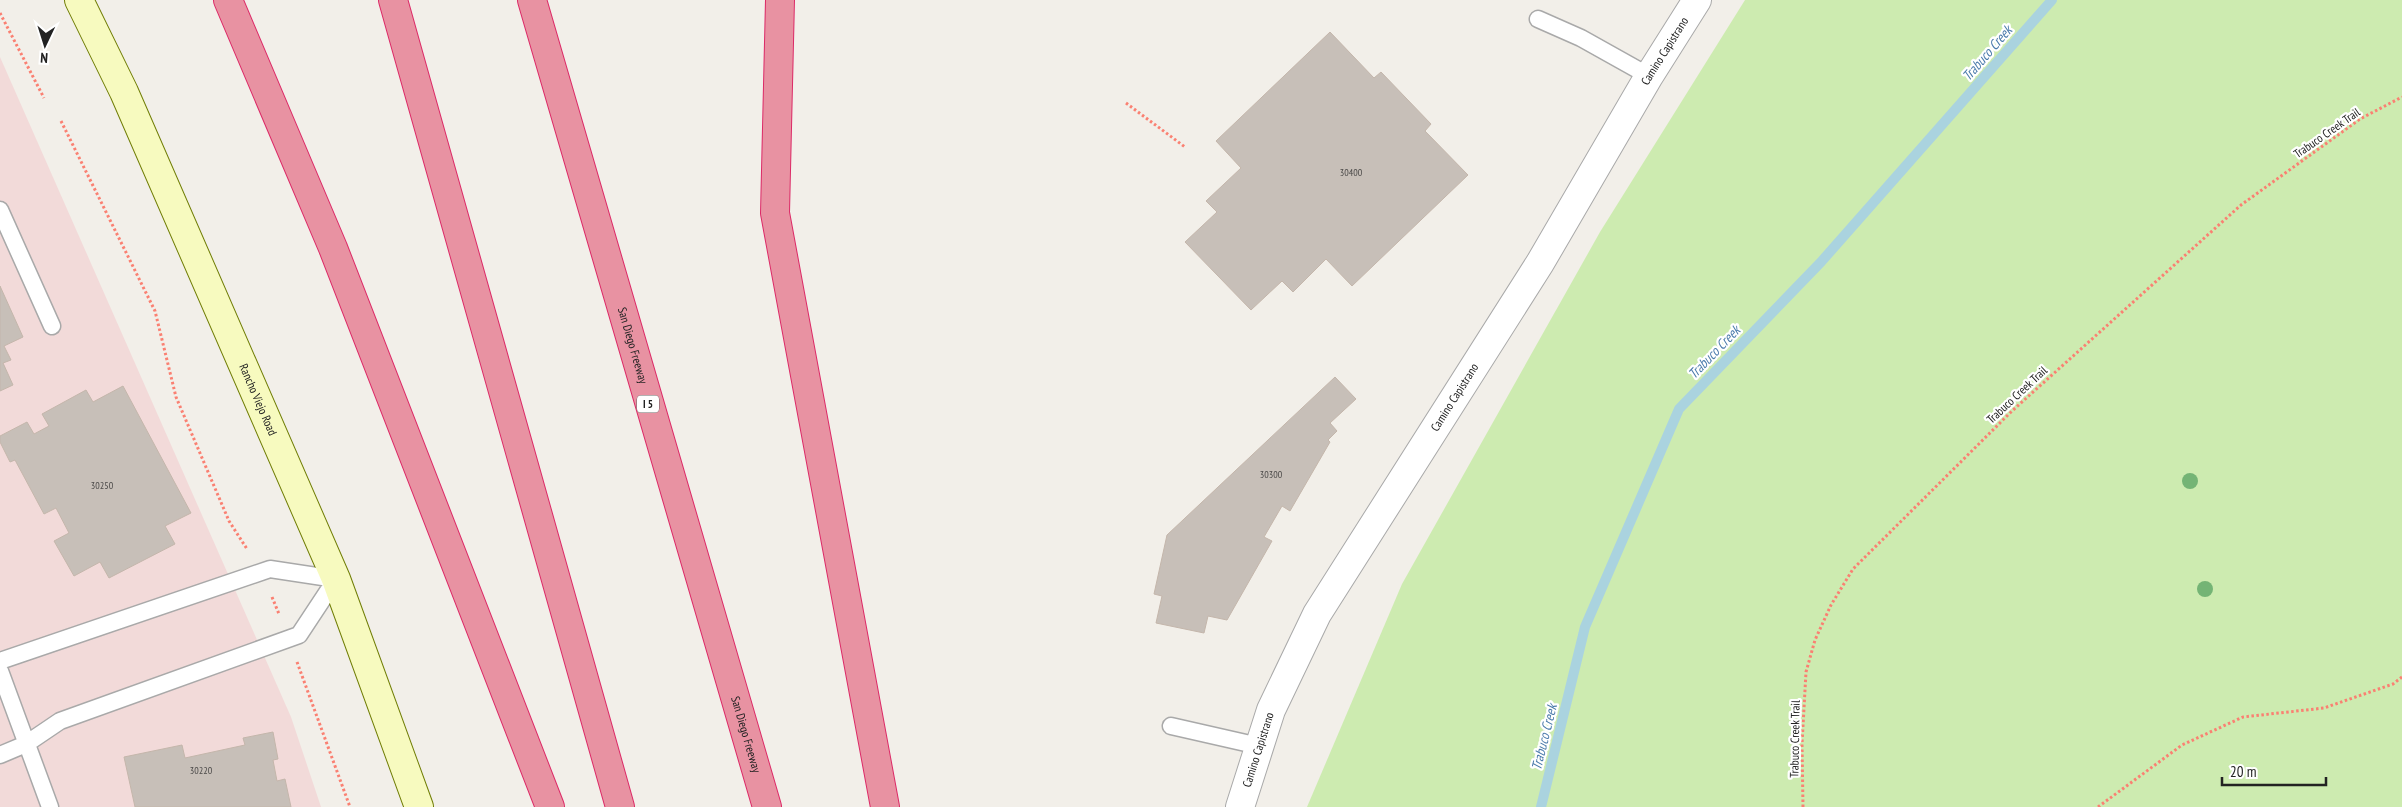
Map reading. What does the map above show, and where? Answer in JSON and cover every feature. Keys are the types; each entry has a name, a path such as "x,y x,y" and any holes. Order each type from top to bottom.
{"highway":[{"path":"228,0 333,248 550,807"},
{"path":"393,0 620,807"},
{"name":"San Diego Freeway","path":"532,0 767,807"},
{"path":"780,0 775,213 886,807"}],"main road":[{"name":"Rancho Viejo Road","path":"80,0 124,92 336,579 418,807"}],"street":[{"name":"Camino Capistrano","path":"1240,807 1271,710 1317,614 1540,263 1649,76 1697,0"}],"lane":[{"path":"1538,19 1581,38 1649,76"},
{"path":"0,210 52,326"},
{"path":"0,661 270,569 336,579 299,635 60,722 26,744 0,755"},
{"path":"0,671 50,807"},
{"path":"1171,726 1259,746"}],"path":[{"path":"0,13 44,98"},
{"name":"Trabuco Creek Trail","path":"1803,807 1802,744 1806,672 1815,640 1831,605 1853,569 2012,411 2241,205 2360,119 2402,97"},
{"path":"1126,102 1185,148"},
{"path":"61,121 155,311 176,397 229,520 261,572 289,638 350,807"},
{"path":"2098,807 2182,745 2243,717 2324,708 2393,684 2402,677"}],"shaded area":[{"path":"0,57 291,717 321,807 0,807"}],"green space":[{"path":"1745,0 2402,0 2402,807 1307,807 1402,584 1600,232"}],"building":[{"path":"1330,32 1374,78 1381,72 1431,124 1425,131 1468,175 1352,286 1326,259 1293,292 1282,281 1251,310 1185,242 1217,212 1206,201 1241,168 1216,141"},
{"path":"0,286 23,337 4,346 11,360 3,363 13,385 0,391"},
{"path":"1335,377 1356,399 1330,423 1337,431 1328,440 1330,442 1290,511 1282,506 1264,537 1272,541 1227,620 1208,616 1204,633 1156,623 1162,596 1154,594 1167,535"},
{"path":"123,386 191,513 165,526 175,544 109,578 100,562 74,576 54,541 69,533 56,508 44,514 15,460 10,462 0,442 0,436 27,422 34,434 49,426 42,414 86,390 93,402"},
{"path":"273,732 278,759 273,760 277,781 285,779 291,807 135,807 124,757 182,745 185,758 245,745 243,738"}],"waterway":[{"name":"Trabuco Creek","path":"1541,807 1585,627 1679,409 1821,262 2052,0"}]}
